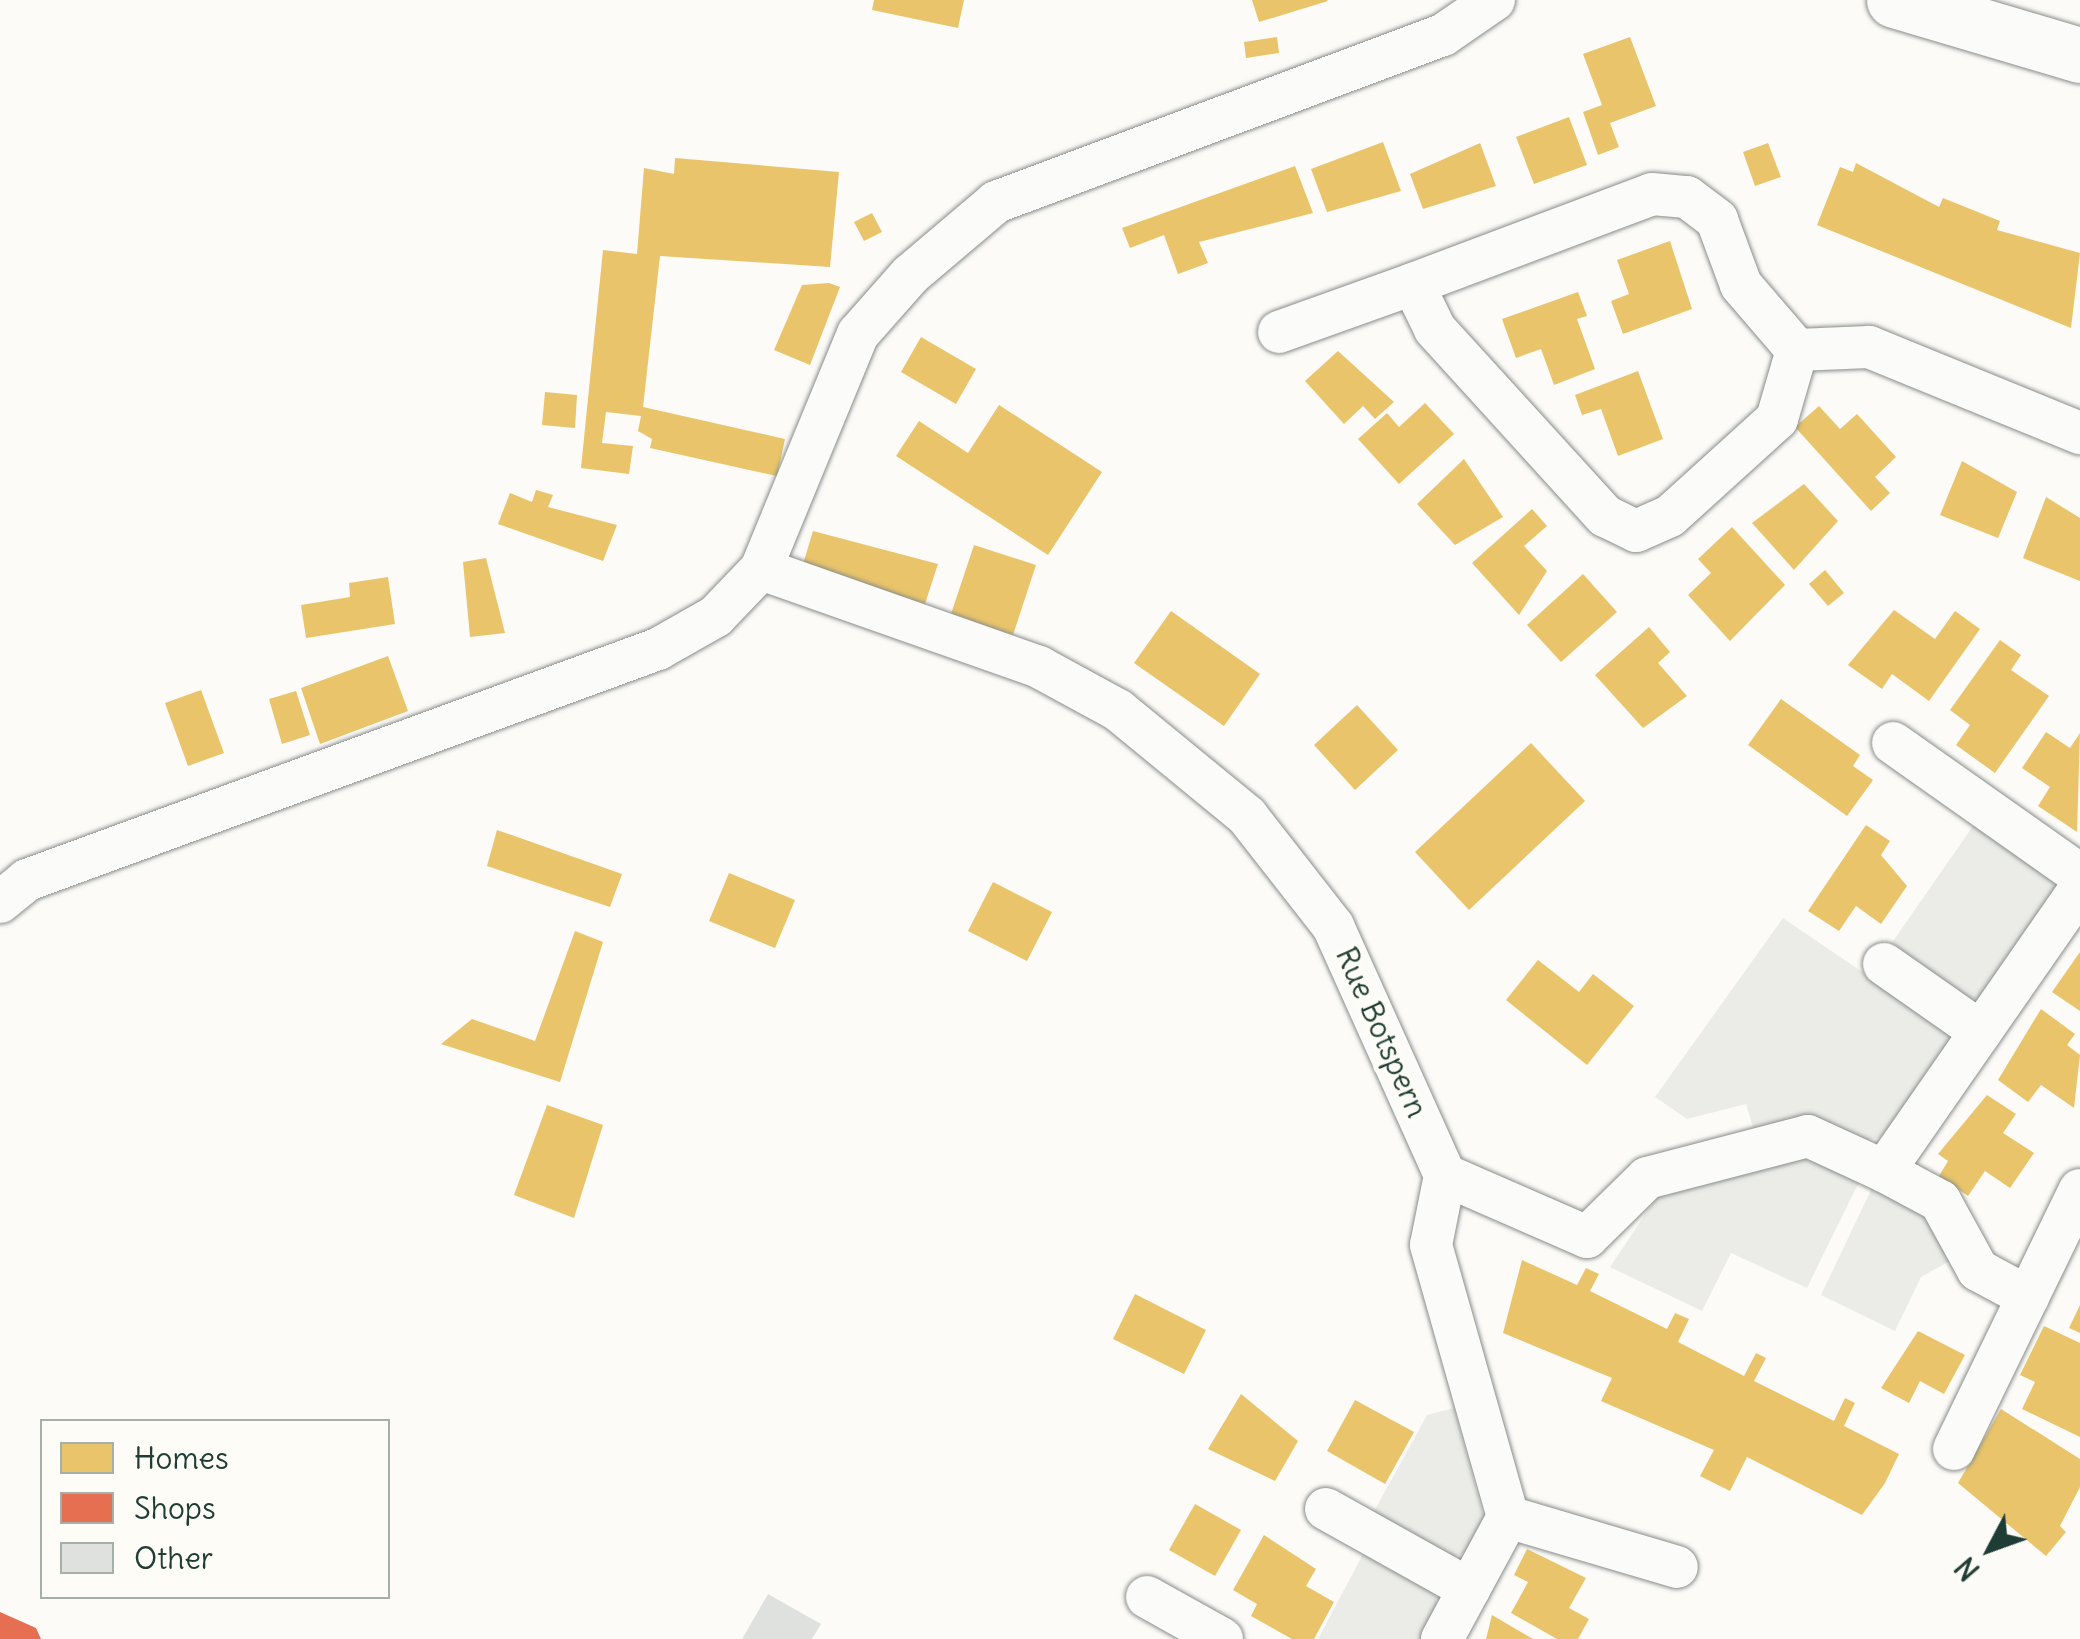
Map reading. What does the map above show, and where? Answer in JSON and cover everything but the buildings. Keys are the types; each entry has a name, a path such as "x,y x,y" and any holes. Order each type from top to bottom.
{"street":[{"path":"0,902 27,880 658,648 716,616 761,569 858,334 910,275 996,202 1443,35 1494,0"},
{"path":"1894,0 2010,42 2080,55"},
{"path":"1279,332 1652,194 1687,196 1717,220 1741,285 1797,350"},
{"path":"1413,284 1436,329 1604,516 1636,531 1670,516 1777,418 1797,350"},
{"path":"1797,350 1869,347 2080,434"},
{"name":"Rue Botspern","path":"761,569 1039,667 1196,769 1333,926 1445,1174"},
{"path":"1893,743 2080,874"},
{"path":"1884,1171 2080,889"},
{"path":"1884,964 1981,1032"},
{"path":"1442,1639 1508,1517 1431,1245 1445,1174 1587,1237 1646,1178 1808,1136 1940,1202 1978,1270 2028,1297"},
{"path":"1954,1449 2080,1190"},
{"path":"1326,1509 1469,1589"},
{"path":"1508,1517 1676,1566"},
{"path":"1147,1597 1222,1639"}],"shaded area":[{"path":"1975,823 2052,877 2055,893 1983,997 1967,1000 1889,947"},
{"path":"1783,918 1946,1029 1949,1046 1888,1135 1861,1142 1786,1118 1787,1125 1755,1134 1746,1104 1687,1119 1655,1097"},
{"path":"1808,1158 1859,1182 1807,1288 1731,1253 1702,1311 1610,1267 1656,1198"},
{"path":"1872,1188 1931,1216 1950,1261 1921,1277 1895,1331 1821,1295"},
{"path":"1454,1408 1485,1522 1467,1552 1450,1558 1372,1515 1427,1415"},
{"path":"1363,1554 1435,1594 1439,1611 1424,1639 1318,1639"}]}
